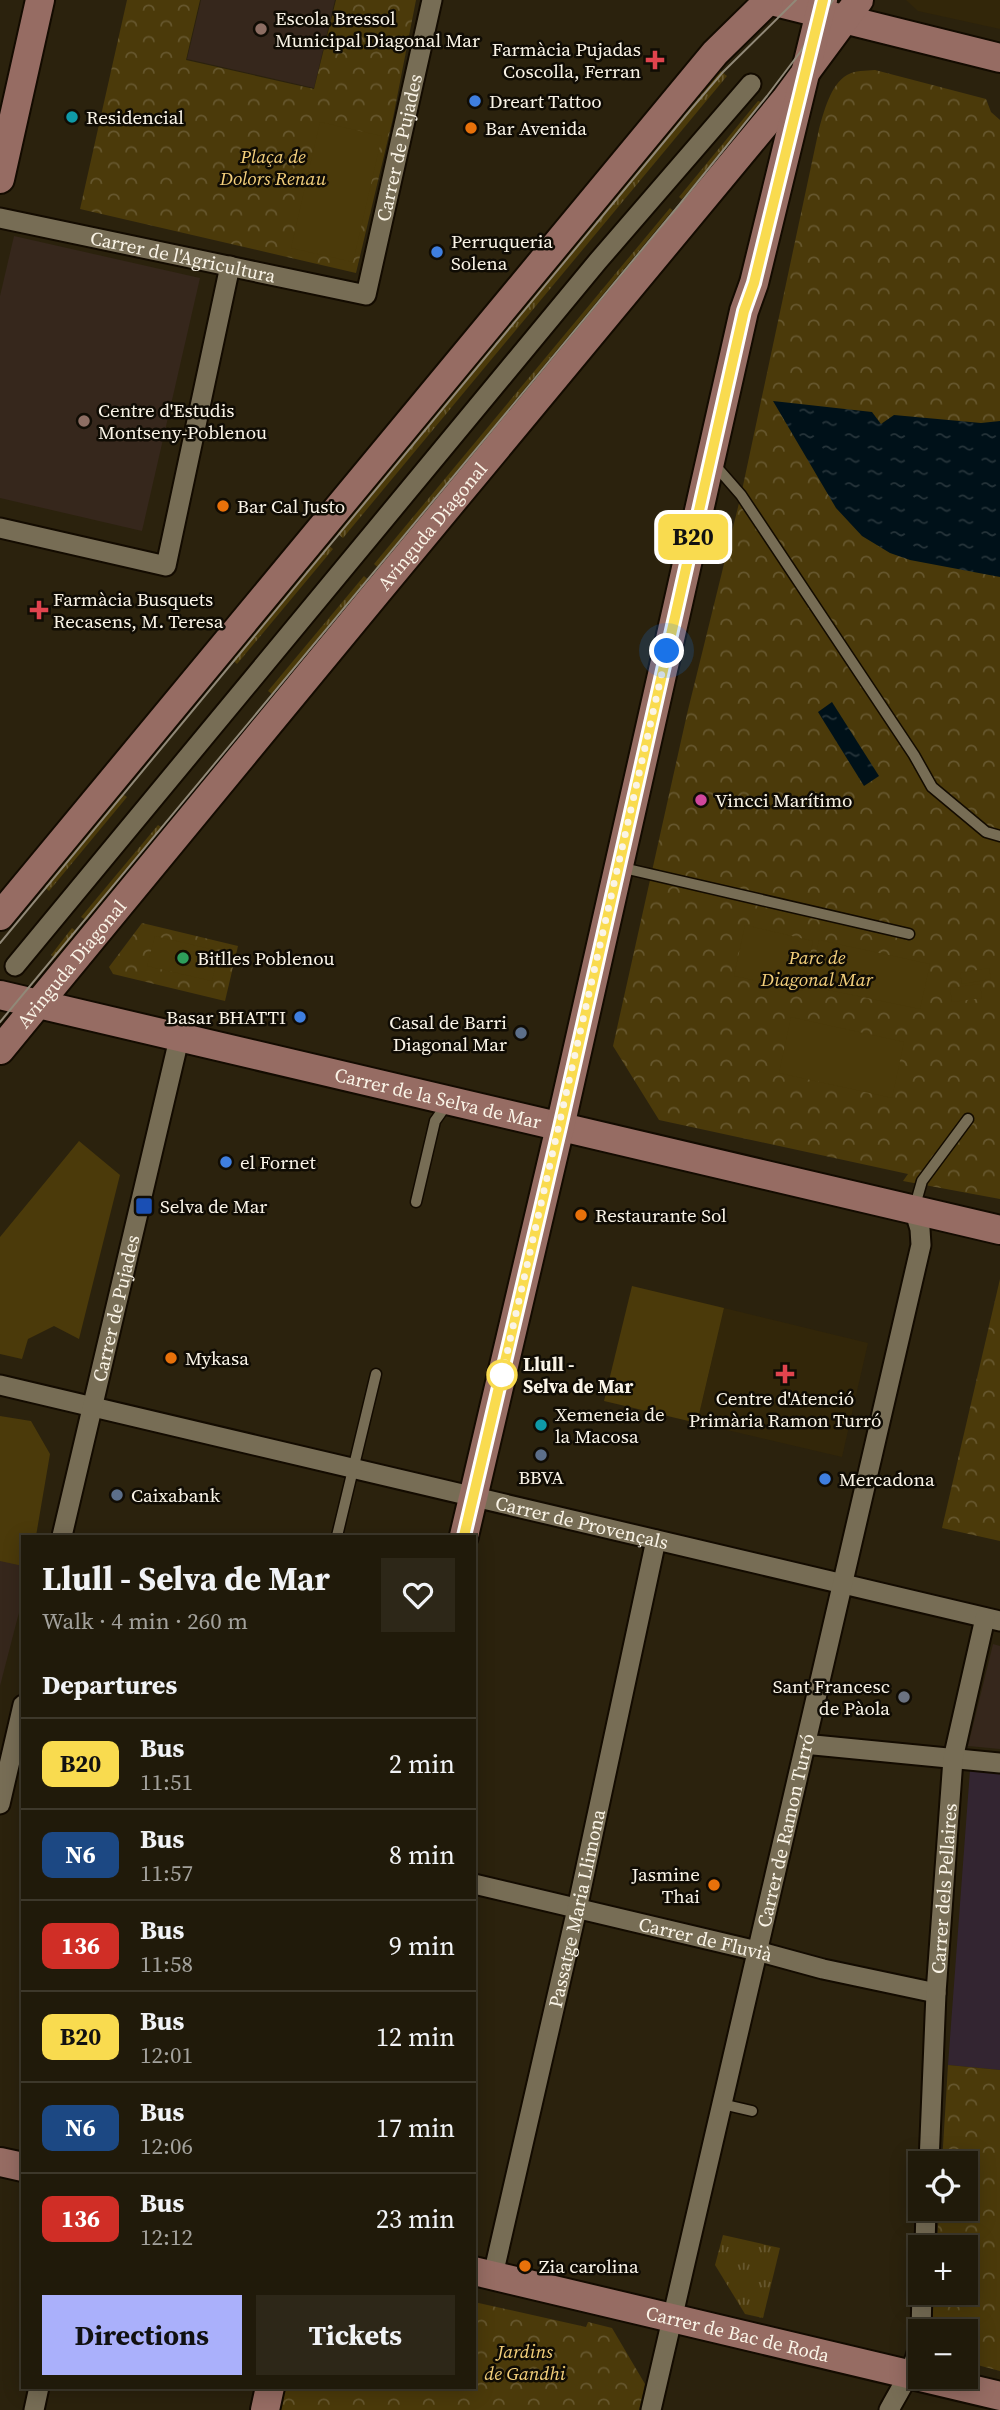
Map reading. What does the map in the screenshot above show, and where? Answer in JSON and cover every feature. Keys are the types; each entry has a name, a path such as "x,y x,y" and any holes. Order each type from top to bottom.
{"street":[{"path":"0,179 40,0"},
{"name":"Carrer de Pujades","path":"366,295 432,0"},
{"path":"0,916 715,54 768,0 837,8 1000,58"},
{"name":"Avinguda Diagonal","path":"0,1050 804,74 837,8"},
{"path":"464,1535 560,1127 744,311 754,283 804,74"},
{"name":"Avinguda Diagonal","path":"15,966 598,261 751,84"},
{"name":"Carrer de l'Agricultura","path":"0,218 366,295"},
{"path":"0,528 166,566 230,266"},
{"name":"Carrer de la Selva de Mar","path":"0,995 1000,1230"},
{"name":"Carrer de Pujades","path":"62,1535 179,1039"},
{"name":"Carrer de Ramon Turró","path":"651,2410 922,1245 914,1209"},
{"name":"Carrer de Provençals","path":"0,1385 993,1620"},
{"name":"Passatge Maria Llimona","path":"484,2273 577,1909 656,1540"},
{"name":"Carrer dels Pellaires","path":"929,2151 936,1993 959,1759 993,1620"},
{"path":"0,1804 10,1775 21,1716"},
{"path":"806,1743 1000,1763"},
{"name":"Carrer de Fluvià","path":"476,1884 758,1951 823,1969 936,1993"},
{"path":"0,2162 21,2167"},
{"name":"Carrer de Bac de Roda","path":"484,2273 908,2374"},
{"path":"889,2410 908,2377"},
{"path":"34,2410 39,2389"},
{"path":"265,2410 270,2389"},
{"name":"Carrer de Bac de Roda","path":"971,2389 1000,2396"}],"lane":[{"path":"710,460 741,495 914,755 932,788 986,832 1000,836"},
{"path":"619,867 909,934"},
{"path":"416,1202 435,1122 449,1101"},
{"path":"914,1209 922,1181 968,1119"},
{"path":"337,1535 376,1374"},
{"path":"722,2104 752,2111"}],"shaded area":[{"name":"Escola Bressol Municipal Diagonal Mar","path":"201,0 335,0 314,88 187,59"},
{"path":"906,0 1000,0 1000,29 918,11"},
{"name":"Centre d'Estudis Montseny-Poblenou","path":"14,236 200,278 142,531 0,498 0,296"},
{"name":"Centre d'Atenció Primària Ramon Turró","path":"724,1308 868,1343 842,1457 697,1423"},
{"path":"0,1560 21,1565 21,1605 0,1686"},
{"path":"993,1644 1000,1646 1000,1749 968,1746"},
{"path":"970,1770 1000,1773 1000,2070 948,2065"}],"green space":[{"name":"Plaça de Dolors Renau","path":"127,0 200,0 186,60 314,89 336,0 416,0 393,118 356,273 80,209"},
{"path":"718,69 727,76 343,538 334,531"},
{"name":"Parc de Diagonal Mar","path":"875,70 986,99 991,112 1000,120 1000,1199 903,1181 908,1174 659,1120 613,1046 687,714 741,495 819,129 828,99 841,79 853,72"},
{"path":"758,101 769,104 687,203 679,197"},
{"path":"320,122 382,136 353,262 291,248"},
{"path":"670,208 678,215 382,571 374,564"},
{"path":"325,543 333,549 237,664 229,657"},
{"path":"364,576 372,583 277,698 268,691"},
{"path":"118,791 127,797 49,891 41,884"},
{"path":"158,825 167,831 91,923 81,917"},
{"path":"142,923 238,946 225,1001 113,974 109,967"},
{"path":"745,925 813,941 802,991 734,976"},
{"path":"72,928 81,935 59,961 51,955"},
{"name":"Bitlles Poblenou","path":"155,936 219,951 212,981 147,966"},
{"path":"819,940 930,964 920,1009 809,986"},
{"path":"989,968 991,979 962,984 960,973"},
{"path":"980,984 982,998 952,1002 950,988"},
{"path":"791,1017 904,1042 892,1098 779,1073"},
{"path":"79,1141 120,1175 79,1339 54,1326 28,1339 22,1359 0,1354 0,1237"},
{"path":"1000,1279 1000,1541 942,1528"},
{"path":"632,1286 724,1308 697,1423 604,1401"},
{"path":"0,1416 31,1421 50,1454 36,1535 21,1535 21,1566 0,1561"},
{"path":"948,2065 1000,2070 1000,2371 978,2365 978,2319 932,2319 933,2305 978,2305 978,2235 938,2235 938,2221 978,2221 978,2151 943,2151"},
{"path":"723,2235 780,2248 763,2318 745,2314 715,2265"},
{"name":"Jardins de Gandhi","path":"476,2302 586,2327 588,2322 612,2328 645,2384 639,2410 279,2410 284,2389 476,2389"}],"water":[{"path":"773,401 872,412 881,424 894,415 981,423 1000,421 1000,577 910,560 890,553 862,536 836,508"},
{"path":"832,702 879,776 864,786 818,712"}],"tram line":[{"path":"0,943 692,108 723,72 796,0"},
{"path":"0,1022 679,205 801,51 833,0"}],"bus line":[{"name":"B20","path":"464,1535 560,1127 721,409 823,0"}],"place":[{"name":"Escola Bressol Municipal Diagonal Mar","path":"261,29"},
{"name":"Farmàcia Pujadas Coscolla, Ferran","path":"655,60"},
{"name":"Dreart Tattoo","path":"475,101"},
{"name":"Residencial","path":"72,117"},
{"name":"Bar Avenida","path":"471,128"},
{"name":"Perruqueria Solena","path":"437,252"},
{"name":"Centre d'Estudis Montseny-Poblenou","path":"84,421"},
{"name":"Bar Cal Justo","path":"223,506"},
{"name":"Farmàcia Busquets Recasens, M. Teresa","path":"39,610"},
{"name":"Vincci Marítimo","path":"701,800"},
{"name":"Bitlles Poblenou","path":"183,958"},
{"name":"Basar BHATTI","path":"300,1017"},
{"name":"Casal de Barri Diagonal Mar","path":"521,1033"},
{"name":"el Fornet","path":"226,1162"},
{"name":"Selva de Mar","path":"144,1206"},
{"name":"Restaurante Sol","path":"581,1215"},
{"name":"Mykasa","path":"171,1358"},
{"name":"Centre d'Atenció Primària Ramon Turró","path":"785,1374"},
{"name":"Llull - Selva de Mar","path":"502,1375"},
{"name":"Xemeneia de la Macosa","path":"541,1425"},
{"name":"BBVA","path":"541,1455"},
{"name":"Mercadona","path":"825,1479"},
{"name":"Caixabank","path":"117,1495"},
{"name":"Sant Francesc de Pàola","path":"904,1697"},
{"name":"Jasmine Thai","path":"714,1885"},
{"name":"Zia carolina","path":"525,2266"}],"route":[{"path":"502,1375 667,651"}]}
